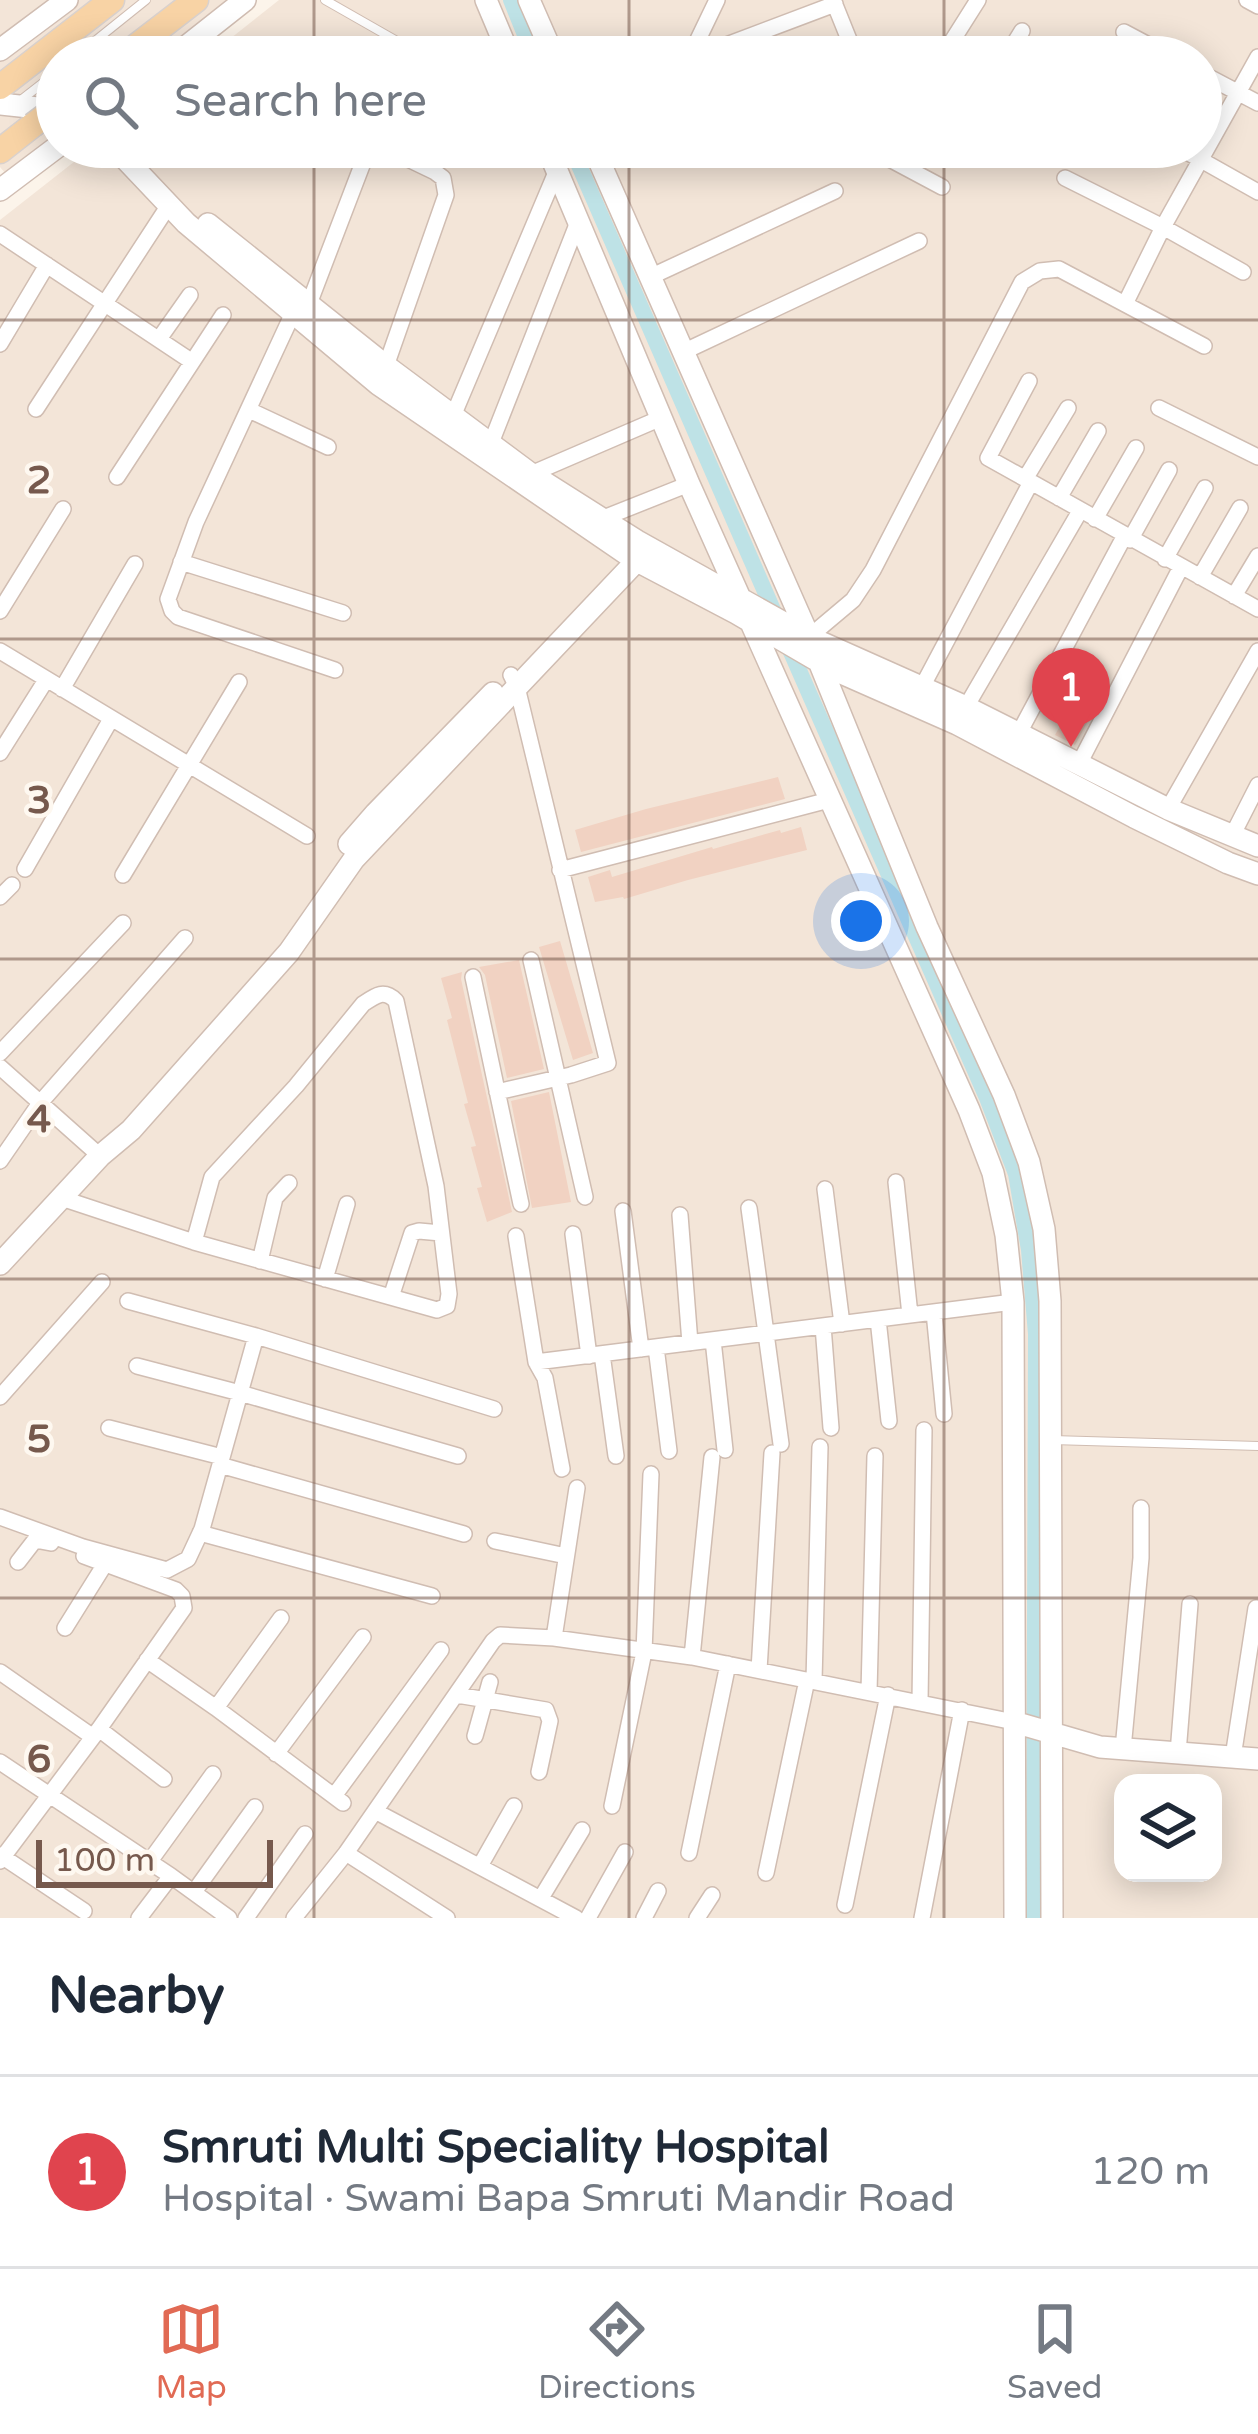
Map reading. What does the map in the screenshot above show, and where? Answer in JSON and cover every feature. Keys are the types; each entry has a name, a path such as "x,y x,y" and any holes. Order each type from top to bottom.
{"main road":[{"path":"149,36 196,0"},
{"path":"84,36 121,7"},
{"path":"5,98 36,74"},
{"path":"0,151 36,123"}],"street":[{"path":"0,50 67,0"},
{"path":"205,36 245,0"},
{"path":"487,0 502,36"},
{"path":"529,0 545,36"},
{"path":"700,36 717,0"},
{"path":"955,36 978,0"},
{"path":"1247,0 1258,6"},
{"path":"748,36 834,2 847,36"},
{"path":"1019,36 1022,31"},
{"path":"1124,32 1132,36"},
{"path":"1222,123 1258,57"},
{"path":"1222,84 1258,103"},
{"path":"5,98 36,105"},
{"path":"0,190 36,163"},
{"path":"134,168 218,251 601,519 637,551 1168,809 1258,846"},
{"path":"150,168 416,412 818,662 957,724 1134,817 1258,874"},
{"path":"334,670 178,617 168,599 196,522 301,308 360,168"},
{"path":"386,366 446,195 443,178 427,168"},
{"path":"602,168 808,637 1029,1162 1044,1229 1050,1301 1052,1918"},
{"path":"910,168 942,187"},
{"path":"1125,304 1197,168"},
{"path":"1216,168 1258,192"},
{"path":"453,416 557,170"},
{"path":"557,170 689,484 993,1173 1013,1302 1015,1918"},
{"path":"1065,178 1243,272"},
{"path":"650,277 836,191"},
{"path":"36,410 169,205"},
{"path":"491,443 578,222"},
{"path":"0,234 191,361"},
{"path":"682,352 920,242"},
{"path":"0,344 47,266"},
{"path":"808,637 853,600 873,570 1022,283 1040,271 1058,269 1204,346"},
{"path":"159,339 190,295"},
{"path":"117,477 223,315"},
{"path":"1030,381 988,458 1258,609"},
{"path":"922,687 1068,407"},
{"path":"1159,408 1258,457"},
{"path":"249,410 328,447"},
{"path":"531,474 662,418"},
{"path":"1059,498 1098,431"},
{"path":"966,707 1136,448"},
{"path":"1019,733 1169,470"},
{"path":"601,519 689,484"},
{"path":"1165,559 1205,488"},
{"path":"1199,577 1240,508"},
{"path":"0,611 63,509"},
{"path":"0,1264 106,1150 131,1130 289,952 308,917 354,859 637,551"},
{"path":"1234,596 1258,556"},
{"path":"181,562 343,613"},
{"path":"0,753 54,684 135,564"},
{"path":"1079,764 1181,568"},
{"path":"0,651 307,836"},
{"path":"1168,809 1258,651"},
{"path":"497,1092 608,1063 514,681"},
{"path":"123,874 239,682"},
{"path":"25,869 111,719"},
{"path":"1232,836 1258,785"},
{"path":"560,870 829,800"},
{"path":"0,1053 123,923"},
{"path":"0,1161 40,1103 185,938"},
{"path":"531,960 585,1197"},
{"path":"473,977 521,1204"},
{"path":"62,1198 194,1242 260,1261 436,1310 447,1306 436,1186 396,1001 390,995 378,994 363,1004 212,1177 194,1242"},
{"path":"0,1067 40,1103 106,1150"},
{"path":"896,1182 910,1315"},
{"path":"260,1261 275,1198 289,1183"},
{"path":"825,1189 842,1324"},
{"path":"325,1279 347,1204"},
{"path":"749,1208 776,1449 759,1670"},
{"path":"622,1211 669,1451"},
{"path":"680,1215 690,1343"},
{"path":"391,1297 412,1233 441,1233"},
{"path":"573,1234 616,1456"},
{"path":"516,1236 536,1362 545,1378 562,1469"},
{"path":"0,1397 102,1282"},
{"path":"128,1301 494,1409"},
{"path":"536,1362 1050,1301"},
{"path":"934,1312 944,1414"},
{"path":"878,1319 889,1421"},
{"path":"823,1326 831,1427"},
{"path":"18,1562 34,1540 48,1538 167,1570 188,1558 200,1533 256,1336"},
{"path":"692,1657 718,1454 712,1340"},
{"path":"137,1366 458,1456"},
{"path":"109,1427 464,1534"},
{"path":"920,1702 924,1430"},
{"path":"766,1873 811,1680 820,1448"},
{"path":"869,1692 875,1456"},
{"path":"612,1806 644,1652 651,1474"},
{"path":"554,1638 577,1488"},
{"path":"1123,1749 1141,1558 1141,1508"},
{"path":"0,1517 176,1590 185,1602 96,1733 1,1858 83,1911"},
{"path":"200,1533 432,1596"},
{"path":"495,1541 566,1556"},
{"path":"65,1628 105,1564"},
{"path":"1178,1753 1190,1604"},
{"path":"1233,1757 1256,1608"},
{"path":"216,1708 281,1618"},
{"path":"293,1918 376,1811 500,1635 692,1657 962,1710 1100,1747 1258,1759"},
{"path":"276,1754 363,1636"},
{"path":"147,1660 338,1800 441,1650"},
{"path":"689,1853 728,1664"},
{"path":"0,1672 164,1779"},
{"path":"475,1736 490,1682"},
{"path":"457,1695 546,1710 550,1721 539,1772"},
{"path":"845,1905 888,1695"},
{"path":"922,1918 962,1710"},
{"path":"0,1762 229,1918"},
{"path":"149,1861 213,1774"},
{"path":"480,1866 514,1806"},
{"path":"194,1892 255,1807"},
{"path":"376,1811 576,1918"},
{"path":"541,1898 582,1831"},
{"path":"246,1918 304,1834"},
{"path":"346,1852 447,1918"},
{"path":"588,1918 625,1852"},
{"path":"139,1918 171,1876"},
{"path":"644,1918 658,1892"},
{"path":"697,1918 712,1895"}],"lane":[{"path":"94,36 121,7 149,0"},
{"path":"325,0 388,36"},
{"path":"5,98 36,82"},
{"path":"1051,1440 1258,1447"}],"shaded area":[{"path":"0,0 244,0 199,36 36,36 36,163 12,181 0,167"},
{"path":"279,0 1258,0 1258,1918 0,1918 0,220 66,168 1222,168 1222,36 234,36"}],"building":[{"path":"1077,696 1096,706 1075,745 1055,735"},
{"path":"778,777 785,799 581,852 575,830"},
{"path":"801,827 807,850 624,899 595,902 588,877 610,870 612,877"},
{"path":"560,941 593,1053 573,1060 539,947"},
{"path":"519,960 544,1069 507,1078 485,975 479,967"},
{"path":"462,972 512,1212 487,1222 441,978"},
{"path":"549,1092 571,1202 532,1208 511,1101"}],"waterway":[{"path":"511,0 526,36"},
{"path":"580,168 777,619"},
{"path":"787,643 1016,1174 1036,1334 1034,1918"}],"place":[{"name":"Smruti Multi Speciality Hospital","path":"1071,747"}]}
